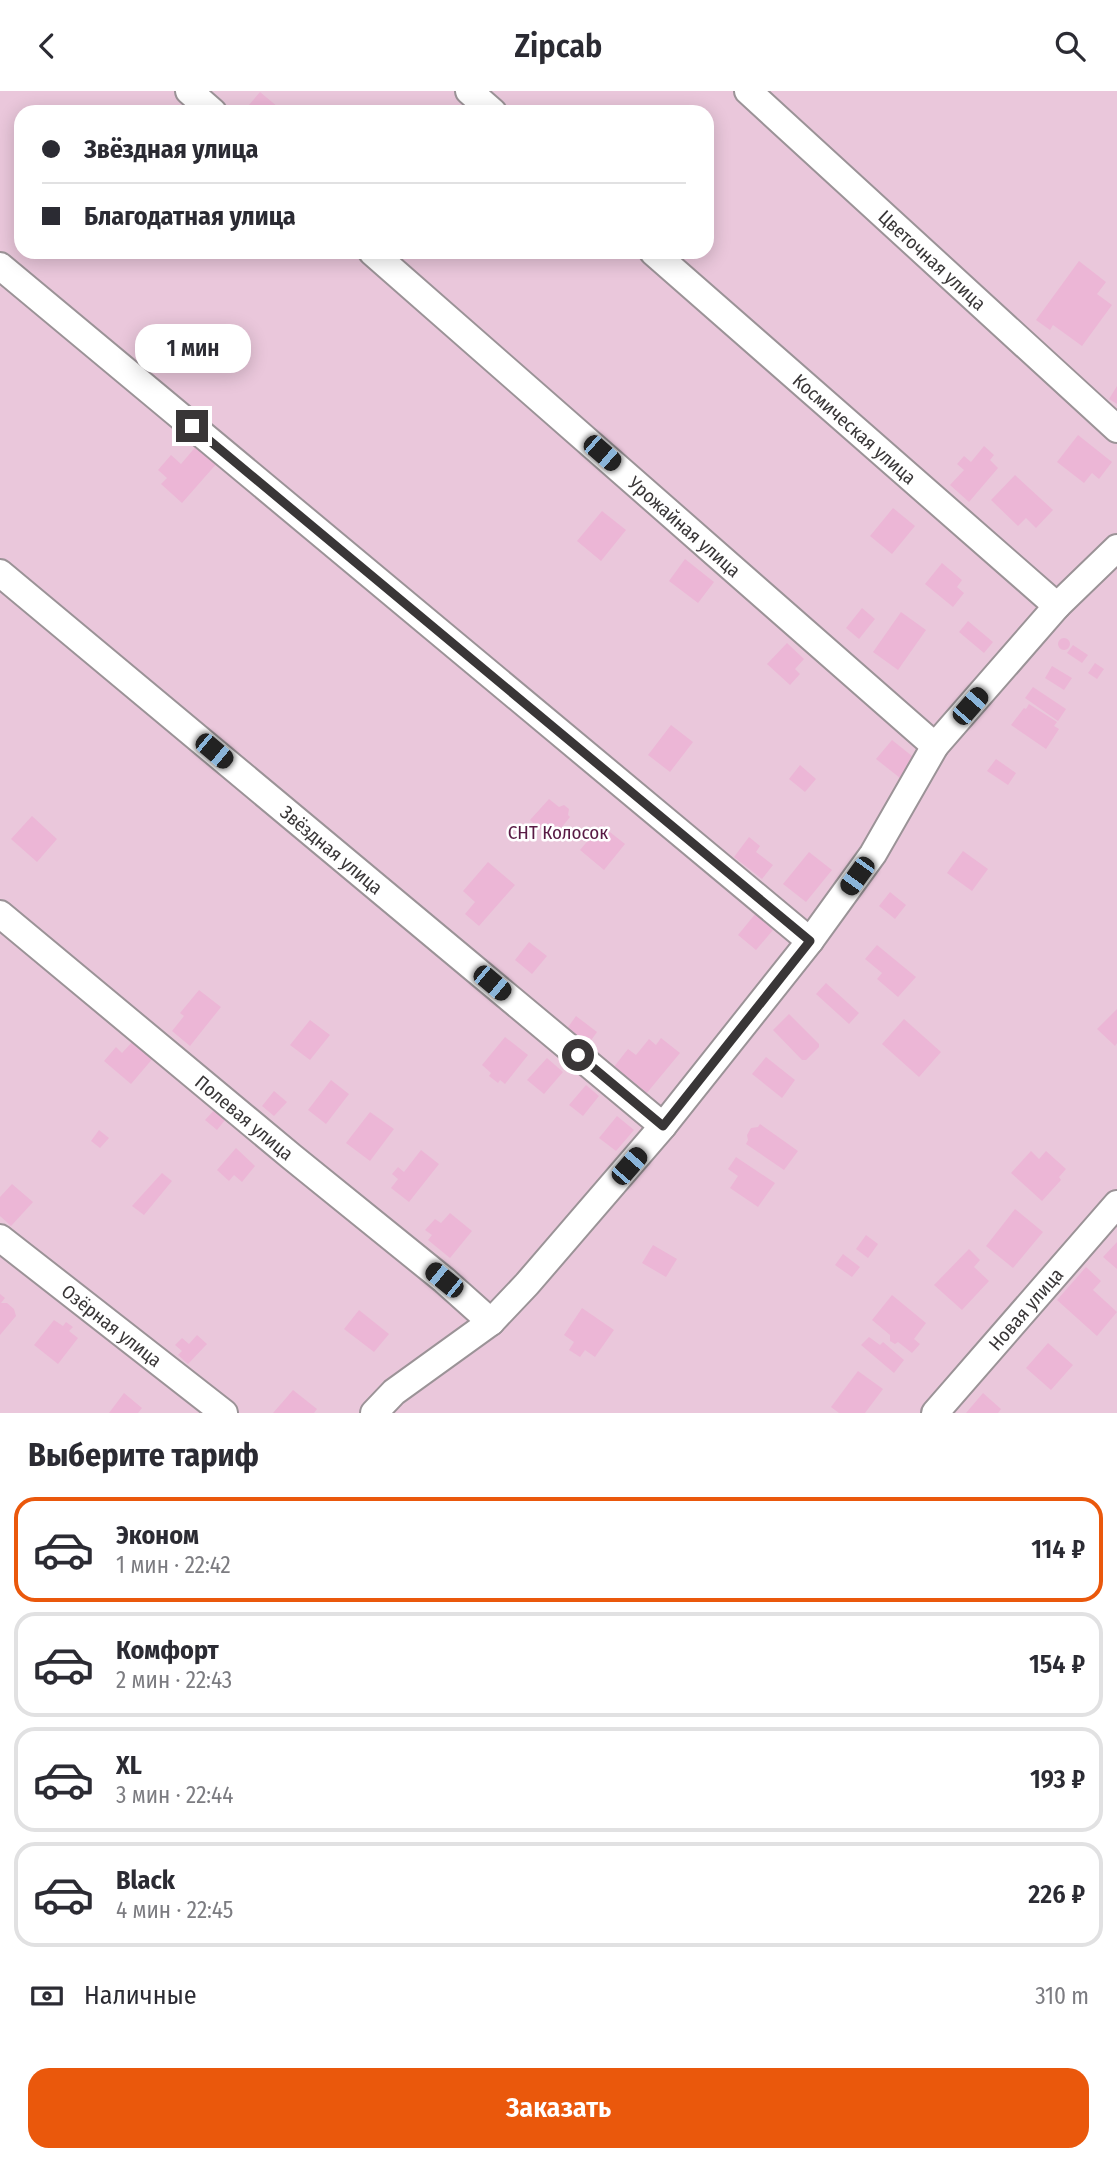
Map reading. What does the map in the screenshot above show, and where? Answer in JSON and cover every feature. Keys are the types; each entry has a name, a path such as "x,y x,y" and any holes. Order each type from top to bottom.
{"street":[{"path":"189,91 205,105"},
{"path":"469,91 485,105"},
{"name":"Цветочная улица","path":"748,91 1117,429"},
{"name":"Урожайная улица","path":"380,259 935,746"},
{"name":"Космическая улица","path":"661,259 1057,606"},
{"path":"0,266 810,941"},
{"path":"374,1413 394,1392 491,1322 663,1126 810,941 873,854 935,746 1057,606 1117,548"},
{"name":"Звёздная улица","path":"0,573 663,1126"},
{"name":"Полевая улица","path":"0,914 444,1280 491,1322"},
{"name":"Новая улица","path":"936,1413 1117,1204"},
{"name":"Озёрная улица","path":"0,1238 224,1413"}],"green space":[{"name":"СНТ Колосок","path":"0,91 1117,91 1117,1413 0,1413"}],"building":[{"path":"260,92 276,105 249,105"},
{"path":"1079,261 1106,282 1097,294 1112,305 1082,346 1053,325 1050,330 1036,320"},
{"path":"1117,386 1117,404 1109,399"},
{"path":"1078,435 1112,462 1099,479 1092,473 1084,483 1057,462"},
{"path":"198,444 218,462 182,503 161,484 167,478 158,470 171,455 181,464"},
{"path":"984,446 994,455 990,460 998,468 969,502 950,485 964,470 957,464 964,456 971,462"},
{"path":"1015,475 1053,510 1036,528 1026,518 1018,526 991,500"},
{"path":"893,508 915,526 892,554 870,536"},
{"path":"602,511 626,530 601,561 577,541"},
{"path":"685,559 714,582 698,603 669,581"},
{"path":"942,563 962,580 957,587 964,593 953,607 925,584"},
{"path":"862,608 875,619 859,639 846,628"},
{"path":"901,612 926,630 898,670 873,652"},
{"path":"968,621 993,642 984,653 959,632"},
{"path":"1064,638 1070,644 1064,650 1058,644"},
{"path":"787,643 804,659 795,669 800,674 790,685 767,664"},
{"path":"1073,645 1088,655 1082,663 1067,653"},
{"path":"1095,663 1104,669 1097,679 1088,673"},
{"path":"1052,666 1072,678 1064,690 1045,678"},
{"path":"1033,687 1066,709 1058,721 1025,698"},
{"path":"1029,704 1057,722 1054,726 1059,729 1046,749 1011,725"},
{"path":"671,725 693,742 670,772 648,755"},
{"path":"892,740 912,756 900,778 876,759"},
{"path":"996,759 1016,773 1008,785 987,771"},
{"path":"800,765 816,779 805,792 789,779"},
{"path":"549,799 559,807 564,805 569,809 570,817 552,839 530,820"},
{"path":"32,816 57,839 37,862 11,839"},
{"path":"601,825 625,844 604,870 580,850"},
{"path":"749,837 760,846 756,852 773,865 762,879 734,857"},
{"path":"963,851 988,869 972,891 947,873"},
{"path":"809,852 832,870 806,902 783,884"},
{"path":"488,862 515,885 479,926 465,914 475,902 463,891"},
{"path":"890,892 906,905 895,919 879,906"},
{"path":"756,913 773,930 756,950 738,935"},
{"path":"529,942 547,956 532,974 515,960"},
{"path":"877,945 916,977 898,997 877,979 882,973 865,959"},
{"path":"826,983 859,1013 849,1024 816,994"},
{"path":"199,990 221,1007 190,1046 172,1031 184,1016 180,1013"},
{"path":"1117,1009 1117,1043 1115,1046 1097,1029"},
{"path":"789,1014 819,1044 806,1060 802,1060 773,1030"},
{"path":"576,1016 597,1032 587,1046 566,1030"},
{"path":"904,1019 941,1052 919,1077 882,1044"},
{"path":"310,1020 330,1035 310,1060 290,1045"},
{"path":"505,1037 528,1055 505,1084 500,1080 498,1083 489,1076 491,1073 482,1065"},
{"path":"661,1038 680,1053 646,1094 613,1068 628,1049 636,1055 649,1039 656,1045"},
{"path":"134,1040 154,1057 131,1084 104,1061 116,1047 122,1053"},
{"path":"766,1057 795,1080 782,1098 752,1074"},
{"path":"547,1058 563,1072 544,1094 527,1080"},
{"path":"331,1080 349,1094 326,1124 308,1110"},
{"path":"586,1085 599,1096 583,1116 569,1105"},
{"path":"274,1091 287,1102 274,1116 262,1106"},
{"path":"218,1106 229,1115 217,1130 205,1120"},
{"path":"370,1112 394,1129 370,1161 346,1143"},
{"path":"617,1116 634,1130 616,1151 599,1138"},
{"path":"760,1124 798,1151 784,1170 746,1144 751,1128"},
{"path":"99,1130 109,1138 100,1148 91,1141"},
{"path":"236,1148 255,1166 242,1182 234,1175 229,1181 217,1170"},
{"path":"421,1150 439,1164 409,1202 391,1188 398,1179 392,1174 398,1167 404,1172"},
{"path":"1031,1151 1039,1159 1046,1151 1066,1169 1059,1177 1061,1180 1042,1201 1011,1173"},
{"path":"736,1157 775,1183 758,1207 730,1188 738,1176 728,1169"},
{"path":"162,1173 172,1181 144,1215 132,1206"},
{"path":"12,1184 33,1202 11,1226 0,1216 0,1197"},
{"path":"1015,1209 1043,1232 1013,1268 986,1246"},
{"path":"450,1213 472,1231 450,1258 428,1240 432,1235 425,1230 435,1219 441,1223"},
{"path":"866,1235 878,1244 868,1258 856,1249"},
{"path":"1117,1242 1117,1269 1103,1257"},
{"path":"653,1245 677,1259 666,1277 642,1263"},
{"path":"969,1249 980,1260 974,1267 989,1281 962,1310 934,1285"},
{"path":"843,1254 860,1267 852,1277 835,1265"},
{"path":"1086,1267 1101,1281 1093,1290 1117,1312 1097,1336 1057,1300"},
{"path":"0,1294 5,1298 1,1303 7,1303 14,1309 16,1316 0,1335"},
{"path":"892,1295 926,1323 914,1339 920,1344 912,1353 898,1342 895,1344 890,1341 890,1335 872,1320"},
{"path":"582,1308 614,1330 595,1357 585,1350 580,1357 569,1350 574,1342 564,1335"},
{"path":"359,1310 389,1334 374,1352 344,1329"},
{"path":"54,1320 63,1326 66,1322 73,1327 69,1331 78,1338 58,1364 34,1345"},
{"path":"197,1335 207,1344 188,1364 178,1355 182,1351 175,1345 182,1338 189,1344"},
{"path":"869,1337 880,1345 883,1342 904,1360 894,1373 861,1345"},
{"path":"1048,1343 1073,1365 1051,1390 1026,1368"},
{"path":"858,1371 883,1389 865,1413 839,1413 831,1407"},
{"path":"293,1390 317,1409 314,1413 273,1413"},
{"path":"124,1393 142,1408 138,1413 109,1413"},
{"path":"983,1393 1001,1409 998,1413 966,1413"}],"route":[{"path":"192,426 810,941 663,1126 578,1055"}]}
